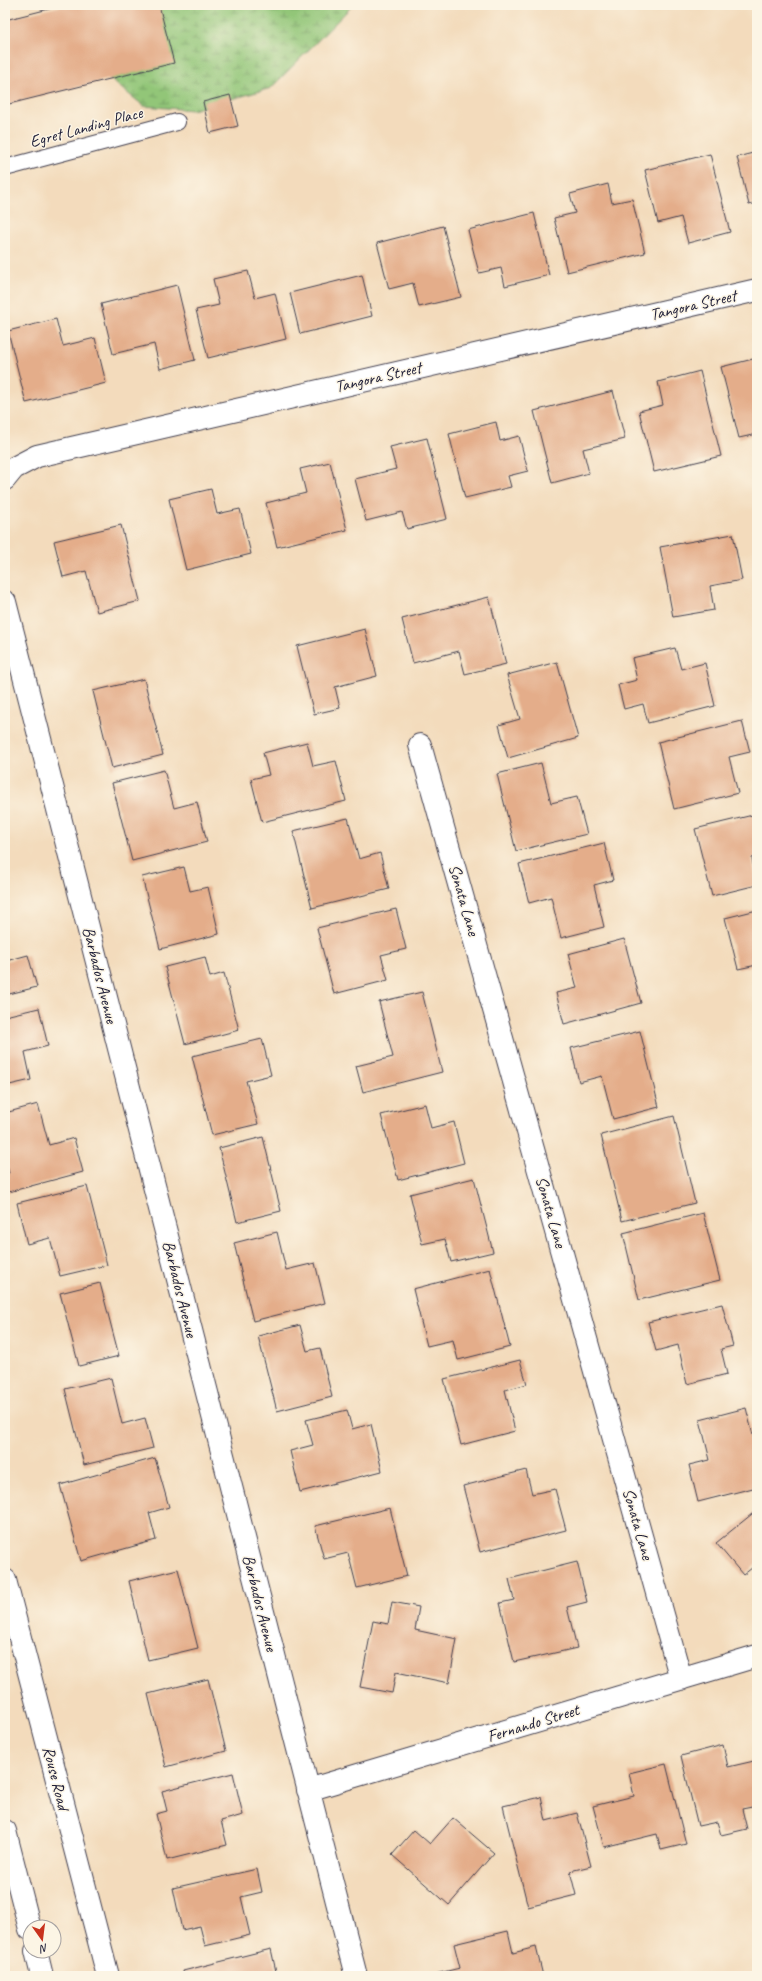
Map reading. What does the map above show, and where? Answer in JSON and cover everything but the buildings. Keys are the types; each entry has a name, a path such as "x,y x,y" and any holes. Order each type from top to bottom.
{"street":[{"name":"Tangora Street","path":"5,478 14,468 37,456 757,290"},
{"name":"Barbados Avenue","path":"5,602 356,1976"},
{"name":"Sonata Lane","path":"420,745 681,1678"},
{"name":"Rouse Road","path":"6,1591 108,1976"},
{"name":"Fernando Street","path":"308,1790 757,1656"},
{"path":"5,1831 27,1919"},
{"path":"38,1959 42,1976"}],"lane":[{"name":"Egret Landing Place","path":"5,168 177,122"}],"green space":[{"path":"72,5 353,5 271,88 192,110 144,106 83,58"}]}
